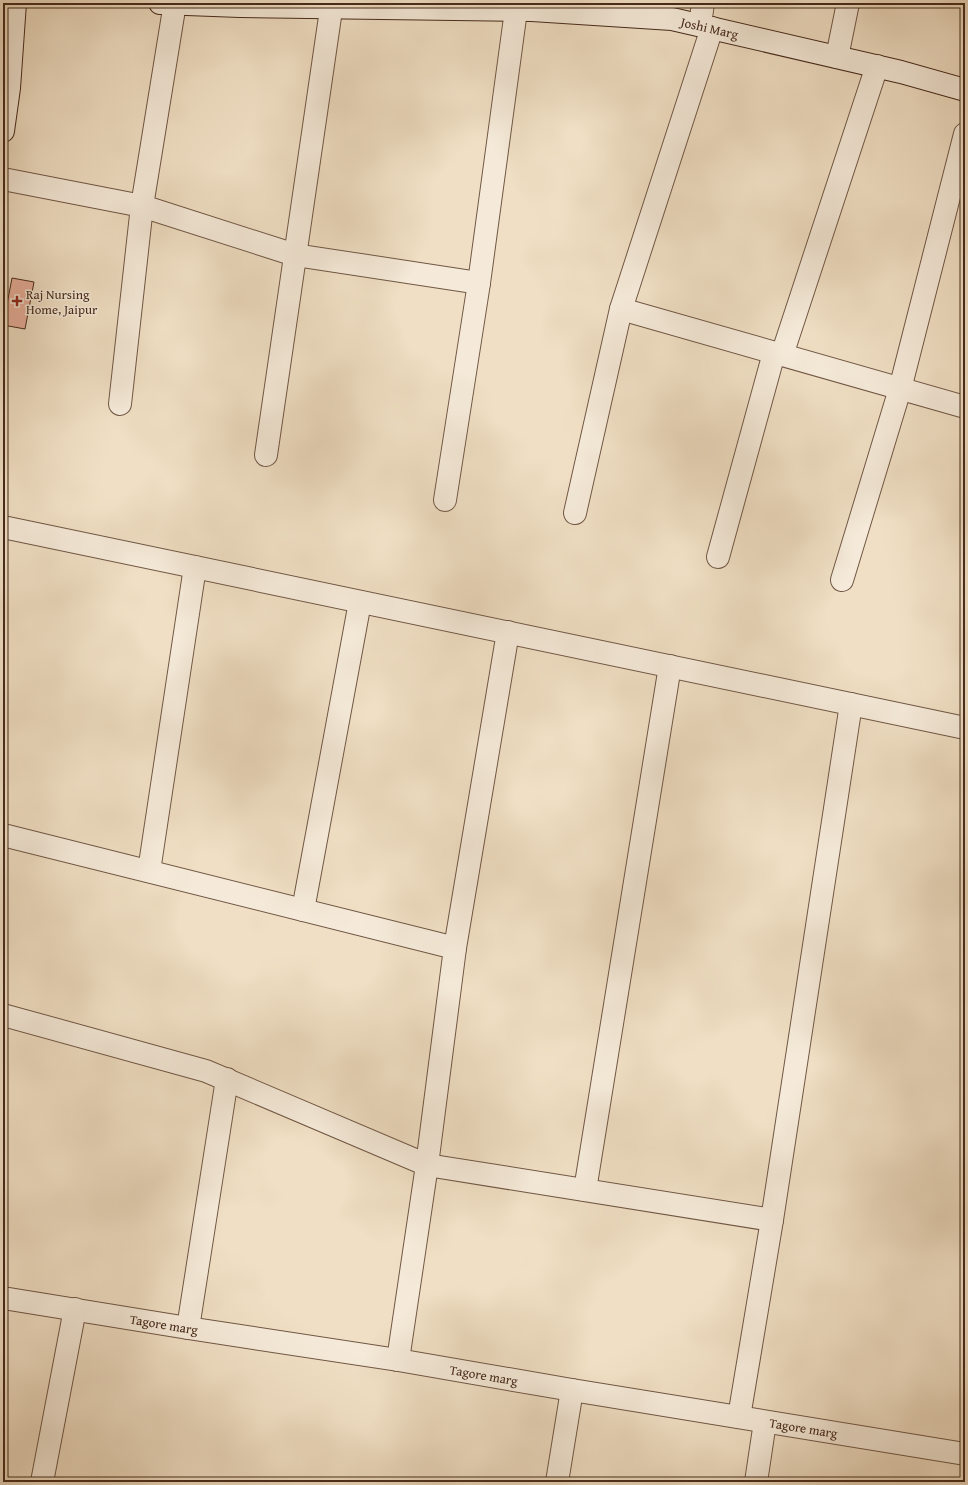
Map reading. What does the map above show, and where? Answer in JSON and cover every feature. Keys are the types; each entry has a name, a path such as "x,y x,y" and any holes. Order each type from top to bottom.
{"street":[{"path":"3,131 9,88 15,3"},
{"path":"120,404 142,206 170,3"},
{"name":"Joshi Marg","path":"170,3 517,6 672,19 877,66 965,90"},
{"path":"575,513 621,309 706,27 703,3"},
{"path":"837,57 848,3"},
{"path":"266,455 294,255 332,5"},
{"path":"446,500 479,283 517,6"},
{"path":"718,557 778,354 877,66"},
{"path":"842,580 900,389 965,134"},
{"path":"3,179 142,206 294,255 479,283"},
{"path":"621,309 965,407"},
{"path":"3,527 965,728"},
{"path":"149,871 195,567"},
{"path":"304,910 360,602"},
{"path":"398,1360 427,1165 455,948 508,632"},
{"path":"585,1190 670,666"},
{"path":"739,1417 772,1220 851,704"},
{"path":"3,835 455,948"},
{"path":"3,1015 206,1071 427,1165 772,1220"},
{"path":"188,1328 227,1079"},
{"name":"Tagore marg","path":"3,1298 398,1360 965,1454"},
{"path":"42,1482 75,1309"},
{"path":"557,1482 572,1390"},
{"path":"756,1482 765,1422"}],"building":[{"path":"12,278 34,282 25,329 3,325"}],"place":[{"name":"Raj Nursing Home, Jaipur","path":"17,301"}]}
